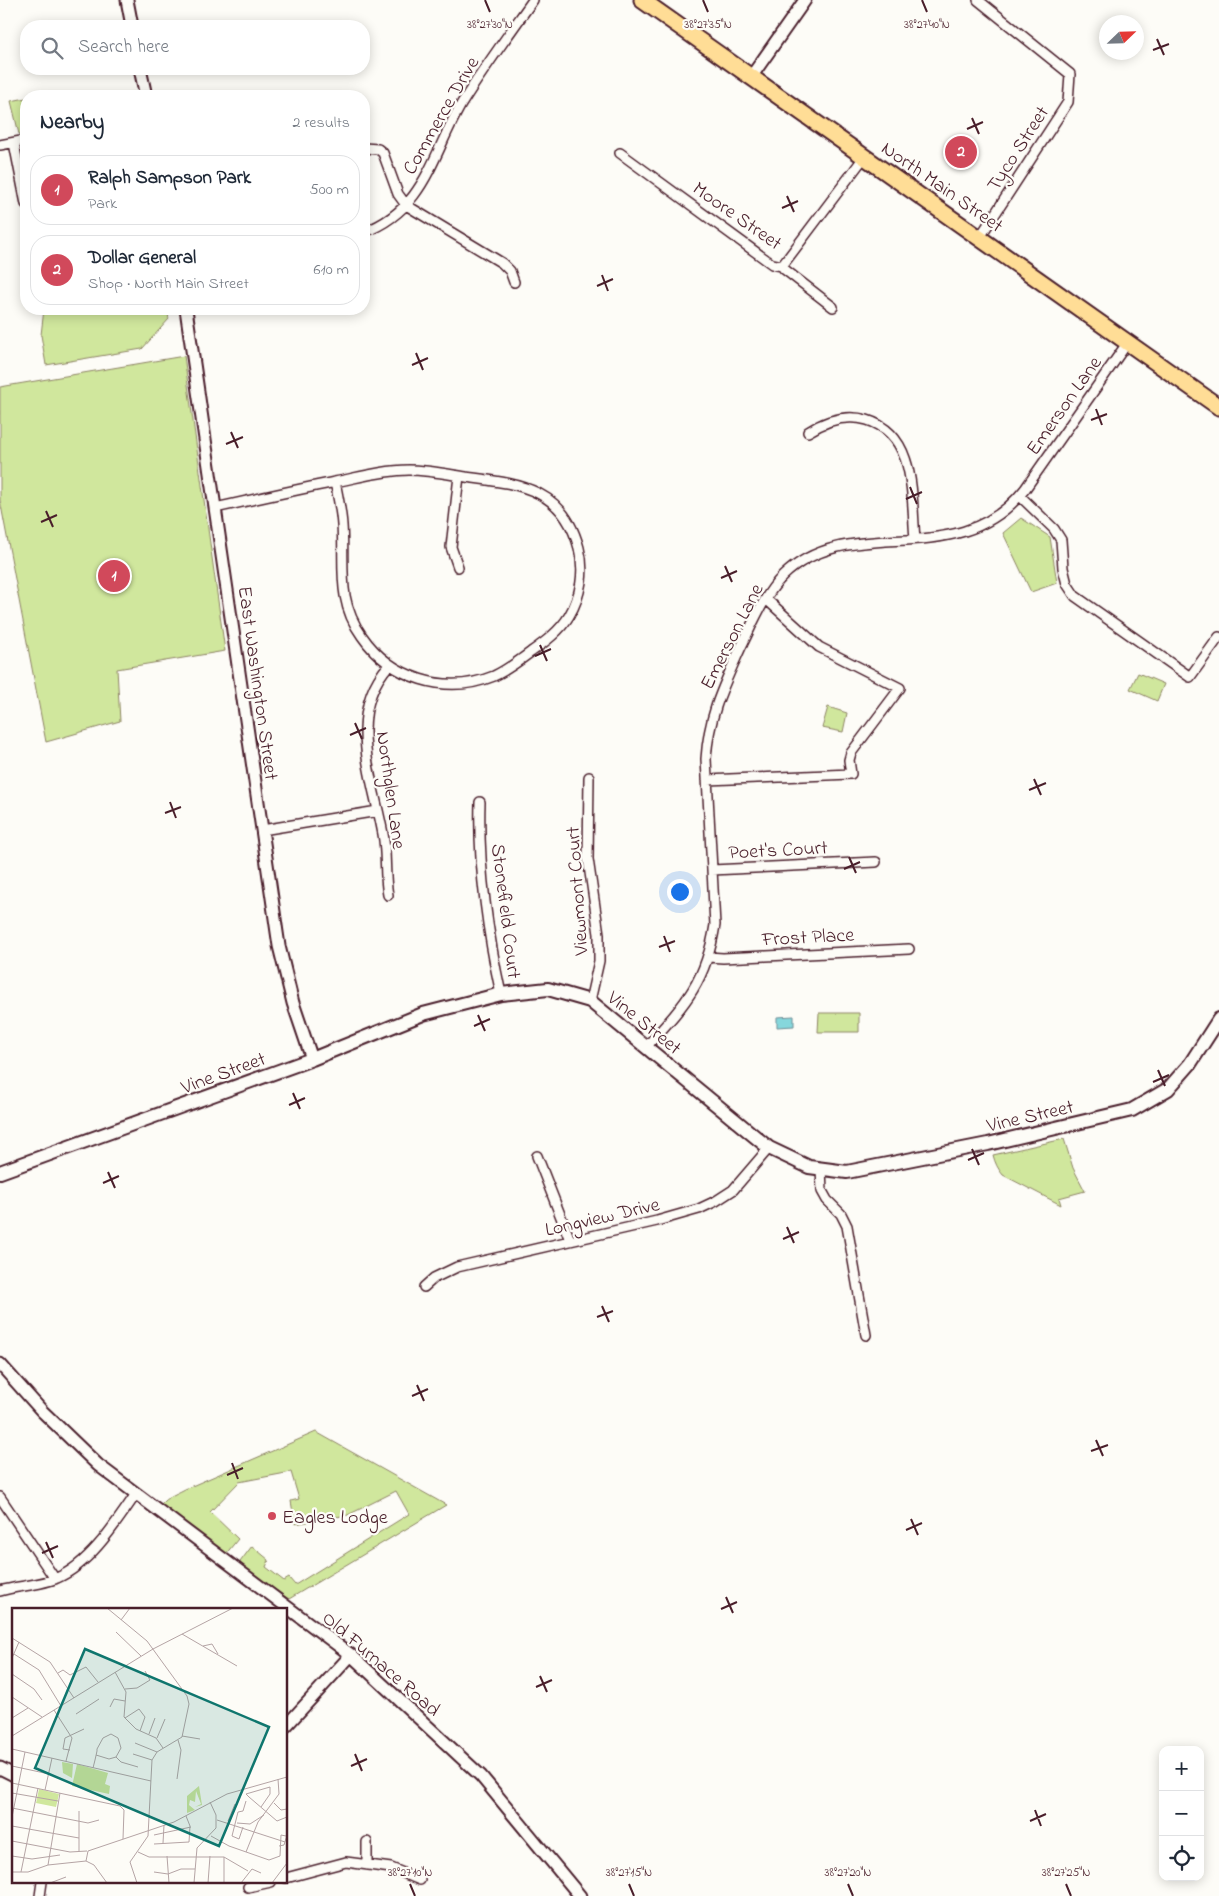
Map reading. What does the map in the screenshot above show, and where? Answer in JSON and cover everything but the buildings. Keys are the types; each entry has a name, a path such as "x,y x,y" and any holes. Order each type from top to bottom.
{"main road":[{"name":"North Main Street","path":"642,0 1219,407"},
{"name":"Vine Street","path":"0,1172 312,1059 423,1014 501,994 548,990 590,1001 770,1148 809,1166 847,1172 988,1144 1132,1110 1168,1089 1190,1064 1219,1019"}],"street":[{"path":"127,0 131,20"},
{"name":"Commerce Drive","path":"370,229 385,221 406,205 430,171 443,140 463,103 533,0"},
{"path":"751,77 806,0"},
{"name":"Tyco Street","path":"978,0 1070,74 1068,102 980,237"},
{"path":"141,75 145,90"},
{"path":"0,145 20,141"},
{"path":"14,142 20,173"},
{"path":"370,148 378,149 383,153 398,194 406,205 502,263 510,271 514,282"},
{"name":"Moore Street","path":"620,153 772,264 782,266 784,270 833,307"},
{"path":"782,266 865,156"},
{"name":"East Washington Street","path":"187,315 283,966 295,1011 312,1059"},
{"name":"Emerson Lane","path":"646,1047 695,988 708,957 715,925 707,780 708,737 720,694 766,598 783,576 797,564 811,556 833,548 946,537 973,529 998,516 1020,496 1128,342"},
{"path":"808,432 837,419 858,418 880,426 896,439 902,449 909,470 915,539"},
{"path":"215,508 335,482 401,470 427,471 504,481 523,486 543,496 558,509 573,532 581,554 582,577 575,602 568,617 552,636 509,667 487,678 464,683 437,683 410,676 389,665 374,652 362,636 346,602 342,582 342,525 335,482"},
{"path":"458,567 451,547 459,476"},
{"path":"1020,496 1054,529 1061,540 1065,576 1067,584 1075,596 1190,677 1219,637"},
{"path":"707,780 851,774 849,760 851,753 900,688 819,647 766,598"},
{"name":"Northglen Lane","path":"388,895 383,836 366,750 364,729 372,694 380,677 389,665"},
{"name":"Viewmont Court","path":"589,777 588,859 599,934 599,961 590,1001"},
{"name":"Stonefield Court","path":"480,802 483,896 489,937 501,994"},
{"path":"262,830 378,812"},
{"name":"Poet's Court","path":"712,870 876,862"},
{"name":"Frost Place","path":"708,957 723,958 909,949"},
{"name":"Longview Drive","path":"424,1286 443,1273 457,1267 680,1215 708,1206 737,1186 770,1148"},
{"path":"537,1156 570,1240"},
{"path":"821,1168 822,1190 827,1200 840,1214 847,1226 866,1335"},
{"name":"Old Furnace Road","path":"0,1364 42,1411 98,1466 351,1655 481,1776 580,1896"},
{"path":"0,1591 55,1579 69,1572 101,1543 136,1494"},
{"path":"0,1497 55,1579"},
{"path":"288,1724 351,1655"},
{"path":"0,1768 12,1774"},
{"path":"367,1842 367,1865"},
{"path":"288,1877 346,1862 391,1868 420,1880"},
{"path":"248,1888 263,1884"}],"green space":[{"path":"20,99 20,134 19,134 11,101"},
{"path":"43,315 168,315 169,319 142,349 46,365 41,335"},
{"path":"184,356 225,651 117,669 120,721 46,742 0,500 0,387"},
{"path":"1021,518 1050,537 1057,583 1031,592 1003,533"},
{"path":"1138,673 1164,684 1157,701 1130,689"},
{"path":"828,707 847,713 843,732 822,728"},
{"path":"819,1013 859,1013 859,1032 818,1032"},
{"path":"1064,1139 1073,1168 1085,1191 1059,1198 1061,1205 1003,1175 993,1155"},
{"path":"316,1432 446,1505 289,1599 240,1566 240,1562 252,1546 269,1560 266,1567 284,1581 289,1578 295,1585 409,1514 396,1491 348,1515 295,1524 291,1501 299,1499 291,1472 239,1482 210,1512 238,1539 225,1555 158,1509 166,1499 185,1489"}],"water":[{"path":"794,1016 794,1026 777,1027 777,1017"}],"place":[{"name":"Dollar General","path":"961,152"},
{"name":"Ralph Sampson Park","path":"114,576"},
{"name":"Eagles Lodge","path":"272,1516"}]}
